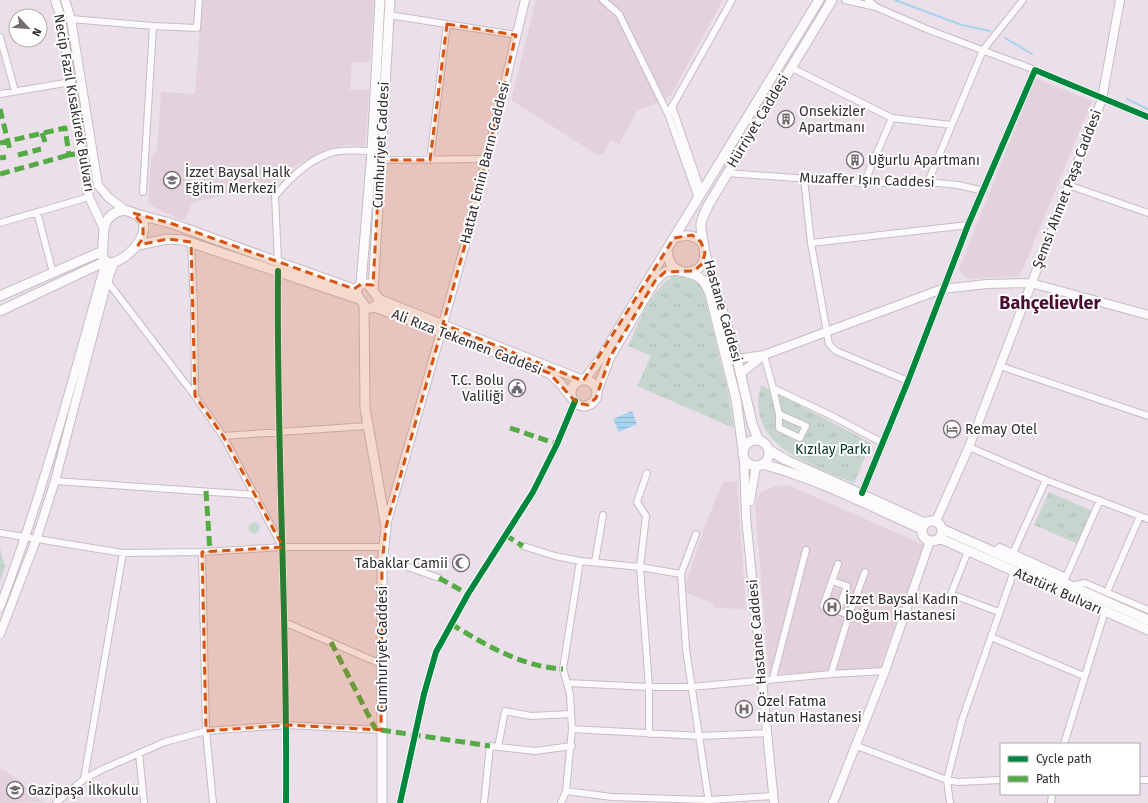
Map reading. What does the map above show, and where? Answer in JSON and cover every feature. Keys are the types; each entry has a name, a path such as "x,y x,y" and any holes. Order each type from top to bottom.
{"main road":[{"name":"Necip Fazıl Kısakürek Bulvarı","path":"55,0 61,18 89,197 103,227"},
{"name":"Necip Fazıl Kısakürek Bulvarı","path":"66,0 71,19 98,184 108,197 130,212"},
{"name":"Cumhuriyet Caddesi","path":"359,287 372,150 380,0"},
{"name":"Cumhuriyet Caddesi","path":"372,291 390,0"},
{"name":"Hattat Emin Barın Caddesi","path":"386,527 472,220 525,0"},
{"name":"Hürriyet Caddesi","path":"583,380 601,358 819,0"},
{"name":"Hürriyet Caddesi","path":"705,250 701,222 709,204 726,173 832,0"},
{"name":"Şemsi Ahmet Paşa Caddesi","path":"936,521 969,447 1102,99 1120,0"},
{"path":"109,262 103,258 103,227 110,215 116,211 130,212 173,224 278,261 359,287 368,284 377,303"},
{"path":"130,212 140,219 143,225 143,238 138,245"},
{"path":"597,391 594,384 583,380 573,387 572,398 577,404 588,405 594,401 610,357 655,281 665,272 688,272 698,268 702,264 705,250 701,242 692,235 674,238"},
{"path":"0,311 109,262 138,245 168,239 190,242 278,271 362,302"},
{"path":"667,249 669,261 680,271"},
{"name":"Hastane Caddesi","path":"705,250 741,373 752,423 758,439"},
{"path":"0,296 103,251"},
{"path":"0,634 36,540 55,481 107,281 109,262"},
{"path":"0,607 26,538 45,479 109,262"},
{"name":"Hastane Caddesi","path":"680,271 698,275 704,280 710,294 729,368 743,450"},
{"path":"741,373 764,356 827,331 942,289 987,284 1031,283 1148,315"},
{"path":"359,287 356,294 362,302"},
{"name":"Cumhuriyet Caddesi","path":"362,302 365,408 386,527 382,565 382,803"},
{"name":"Ali Rıza Tekemen Caddesi","path":"362,302 370,308 377,303 583,380"},
{"name":"Ali Rıza Tekemen Caddesi","path":"442,328 549,373 560,383 572,398"},
{"path":"737,359 764,356"},
{"path":"758,439 765,443 769,450 786,460 862,493 924,526 778,468 748,464 744,460 743,450 748,442 758,439"},
{"path":"759,465 768,458 769,450"},
{"name":"Hastane Caddesi","path":"744,460 746,517 774,800"},
{"name":"Hastane Caddesi","path":"748,532 750,496 759,465"},
{"path":"931,521 936,521 941,534 934,541 930,541 923,535 924,526 931,521"},
{"name":"Atatürk Bulvarı","path":"941,534 968,552 1148,630"},
{"name":"Atatürk Bulvarı","path":"941,534 992,553 1148,620"},
{"path":"833,803 857,746 885,671 930,541"}],"street":[{"path":"71,19 197,28 199,0"},
{"path":"603,0 619,14 668,114 700,196"},
{"path":"668,114 732,0"},
{"path":"845,0 876,8 929,30 1035,70 1148,117"},
{"path":"868,0 876,8"},
{"path":"928,182 983,50 1023,0"},
{"path":"389,15 516,35"},
{"path":"430,160 447,24"},
{"path":"144,192 153,26"},
{"path":"0,37 15,91"},
{"path":"790,67 892,118 951,125"},
{"path":"862,493 908,381 942,289 968,225 1035,70"},
{"path":"0,94 71,82"},
{"path":"672,106 700,196"},
{"path":"864,183 892,118"},
{"path":"278,261 275,196 289,179 316,160 335,152 372,150"},
{"path":"380,160 487,159"},
{"name":"Muzaffer Işın Caddesi","path":"726,173 864,183 928,182 958,185 984,191"},
{"path":"804,178 811,243 829,344 836,351 908,381"},
{"path":"1068,185 1148,213"},
{"path":"0,223 89,197"},
{"path":"37,212 53,273"},
{"path":"811,243 968,225"},
{"path":"190,242 194,306 195,396"},
{"path":"278,271 279,432 287,725 286,803"},
{"path":"107,281 195,396 222,436 256,495 283,547"},
{"path":"764,356 779,414 779,428 800,438 806,426 779,414"},
{"path":"1000,366 1148,416"},
{"path":"773,388 830,415 883,443"},
{"path":"222,436 367,426"},
{"path":"969,447 1046,480 1148,519"},
{"path":"647,473 637,502 646,516 640,567 649,687 649,734"},
{"path":"1013,553 1046,480"},
{"path":"55,481 256,495"},
{"path":"992,553 1000,547 1066,577 1100,500"},
{"path":"595,562 603,515"},
{"path":"1107,592 1140,516"},
{"path":"0,533 123,553 202,552 283,547 383,546"},
{"path":"696,534 681,574 686,649 709,802"},
{"path":"523,546 555,556 580,561 640,567 681,574"},
{"path":"774,678 806,550"},
{"path":"202,552 206,731 213,803"},
{"path":"968,552 951,594 999,612"},
{"path":"84,779 123,553"},
{"path":"561,803 566,791 572,746 571,714 564,669 580,561"},
{"path":"838,564 823,606 849,615"},
{"path":"382,565 405,566 439,578"},
{"path":"950,803 947,780 962,720 1014,571"},
{"path":"831,674 849,615 865,572"},
{"path":"832,581 847,586 838,611"},
{"path":"1069,586 1085,583 1148,610"},
{"path":"1064,743 1105,612"},
{"path":"284,622 382,664"},
{"path":"991,637 1084,676"},
{"path":"567,682 649,687 691,687 774,678 885,671"},
{"path":"498,747 505,711 531,716 571,714"},
{"path":"59,802 84,779 103,768 165,742 206,731 287,725 381,730"},
{"path":"572,729 700,736 768,733"},
{"path":"484,803 490,746 535,751 572,746"},
{"path":"857,746 947,780 958,782 1000,780"},
{"path":"139,752 144,803"},
{"path":"566,791 611,800 709,802 774,800"}],"highlighted area":[{"path":"447,24 516,35 472,220 443,324 583,381 674,238 692,235 701,242 705,253 702,264 694,271 665,272 655,281 610,357 596,398 588,405 577,403 549,373 441,332 386,527 382,565 381,730 287,725 206,731 202,552 283,547 223,436 195,396 191,242 168,239 138,245 143,238 143,225 133,213 173,224 354,289 361,284 373,285 380,160 430,160"}],"shaded area":[{"path":"202,0 374,0 370,62 352,62 350,90 369,90 365,146 347,145 327,149 302,162 271,183 192,203 186,218 181,220 148,204 151,157 157,151 161,92 195,94"},
{"path":"536,0 723,0 671,95 656,104 638,110 619,144 611,140 604,153 599,156 511,100"},
{"path":"1035,78 1092,101 1020,276 969,279 961,273 959,269"},
{"path":"737,481 746,609 716,608 710,602 685,592 686,583 705,525 723,482"},
{"name":"İzzet Baysal Kadın Doğum Hastanesi","path":"788,485 924,545 879,670 769,674 755,506 760,493 774,486"},
{"name":"Gazipaşa İlkokulu","path":"0,768 15,777 43,802 0,803"}],"green space":[{"path":"677,274 686,275 702,286 728,392 734,428 637,386 651,356 628,346 653,296 660,287"},
{"name":"Kızılay Parkı","path":"761,385 871,443 854,483 801,460 785,450 772,438 762,423 758,406"},
{"path":"1049,492 1092,511 1078,544 1034,525"},
{"path":"254,522 258,524 260,528 258,532 254,534 250,532 248,528 250,524"},
{"path":"0,548 5,567 0,582"}],"water":[{"path":"632,411 637,424 619,432 613,419"}],"waterway":[{"path":"895,0 962,25 990,31"},
{"path":"1005,38 1032,54"},
{"path":"1127,99 1148,109"}],"marked path":[{"path":"0,109 10,150"},
{"path":"0,143 65,128 69,155 81,153"},
{"path":"42,133 45,142"},
{"path":"18,155 41,149"},
{"path":"0,174 69,155"},
{"path":"0,158 6,157"},
{"path":"510,428 557,444"},
{"path":"206,491 210,552"},
{"path":"505,535 523,546"},
{"path":"439,578 468,594"},
{"path":"451,624 505,654 533,664 563,669"},
{"path":"331,642 376,730"},
{"path":"381,730 490,746"}],"cycle path":[{"path":"862,493 908,381 968,225 1035,70 1148,117"},
{"path":"278,271 286,803"},
{"path":"400,803 424,694 436,652 468,594 533,492 557,444 575,401"}],"place":[{"name":"Onsekizler Apartmanı","path":"786,119"},
{"name":"Uğurlu Apartmanı","path":"855,160"},
{"name":"İzzet Baysal Halk Eğitim Merkezi","path":"172,180"},
{"name":"T.C. Bolu Valiliği","path":"517,388"},
{"name":"Remay Otel","path":"952,429"},
{"name":"Tabaklar Camii","path":"461,563"},
{"name":"İzzet Baysal Kadın Doğum Hastanesi","path":"832,607"},
{"name":"Özel Fatma Hatun Hastanesi","path":"744,709"},
{"name":"Gazipaşa İlkokulu","path":"15,790"}],"district":[{"name":"Bahçelievler","path":"1050,303"}]}
